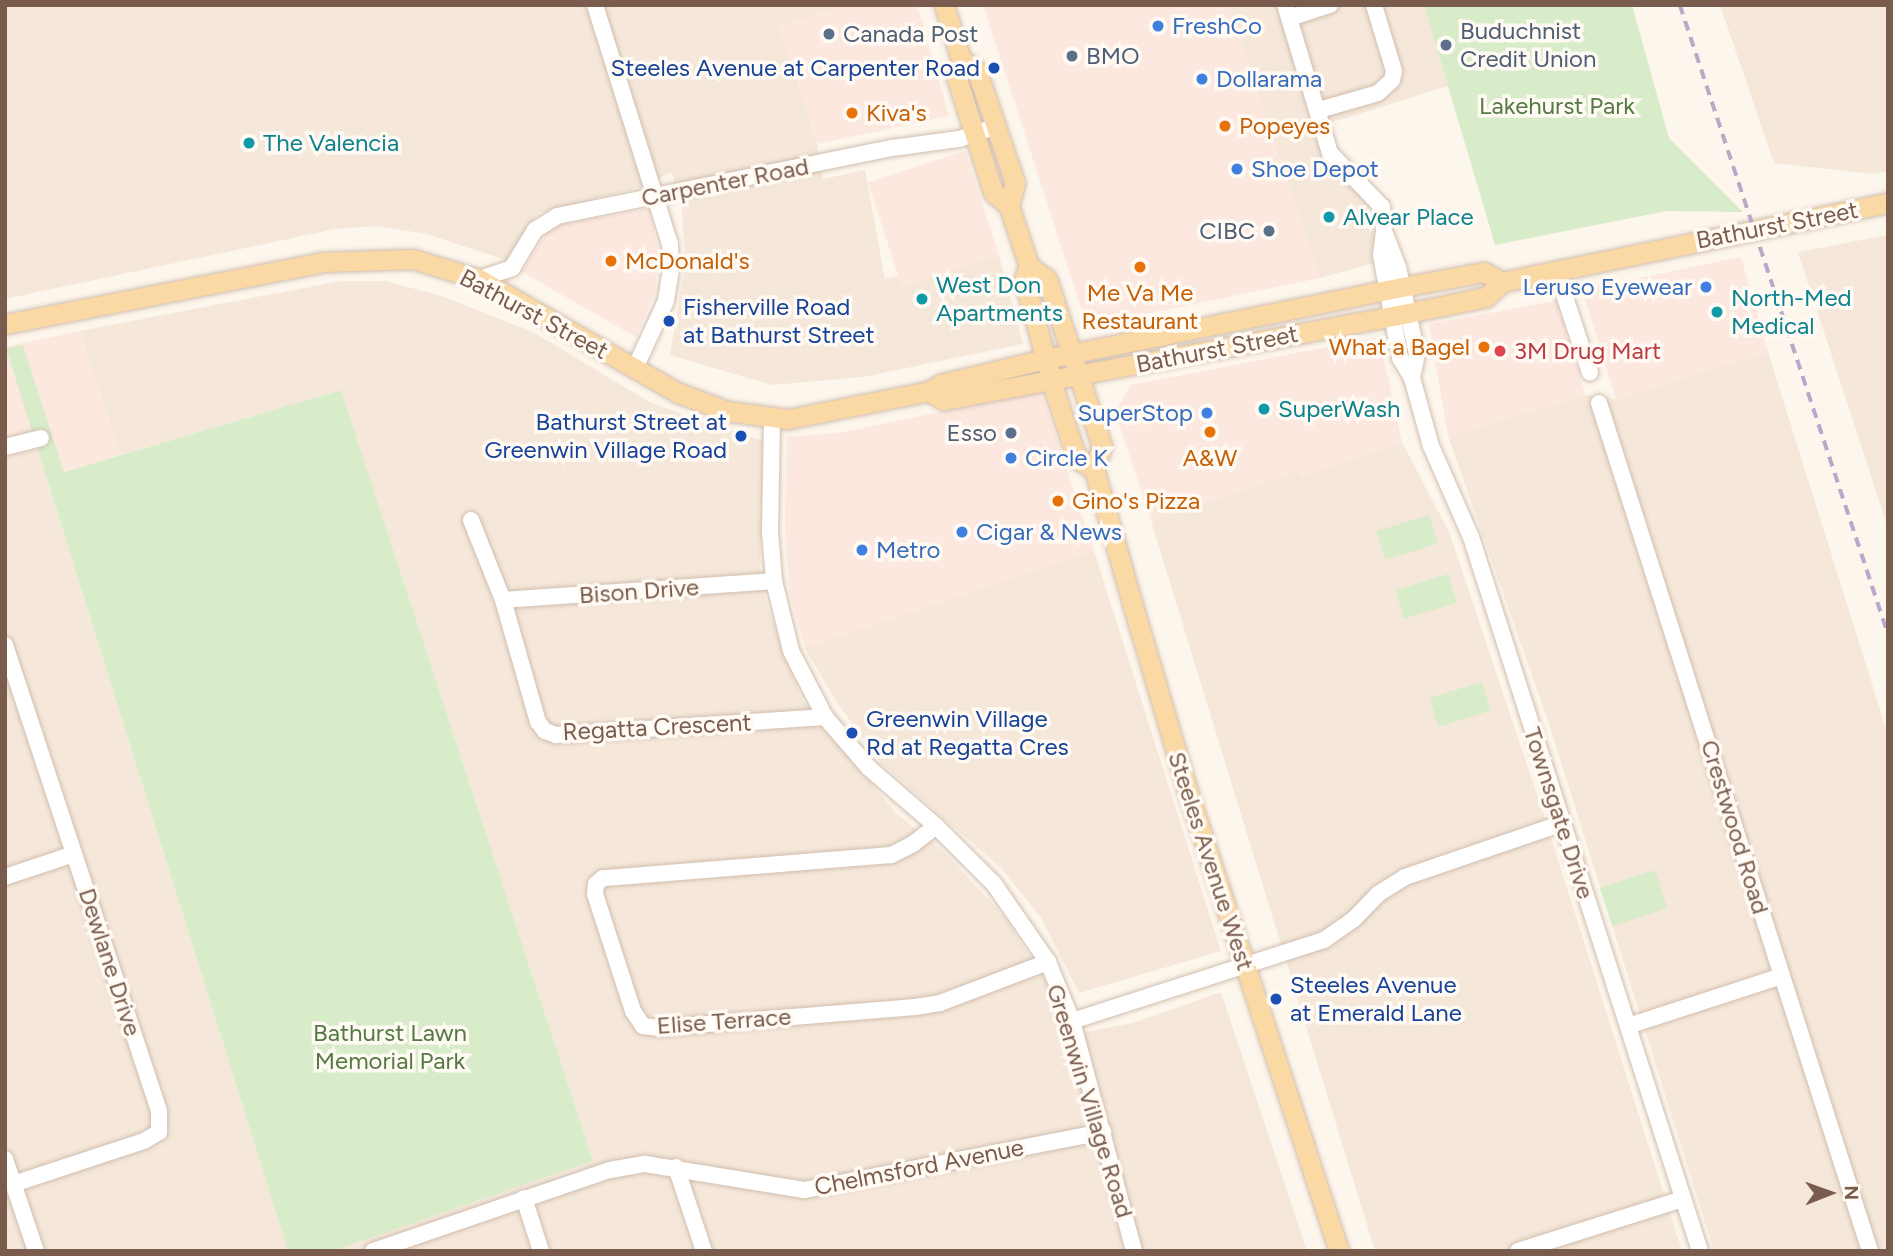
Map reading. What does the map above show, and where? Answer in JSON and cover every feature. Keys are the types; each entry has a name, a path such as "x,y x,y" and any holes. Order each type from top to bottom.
{"main road":[{"name":"Steeles Avenue West","path":"944,5 961,59 956,76 993,192 1009,206 1029,267 1047,279 1102,446 1094,469 1181,770 1339,1251"},
{"name":"Steeles Avenue West","path":"961,59 977,71 997,126 1015,183 1009,206"},
{"name":"Bathurst Street","path":"929,391 944,400 1400,314 1486,297 1502,282 1888,203"},
{"name":"Bathurst Street","path":"5,324 323,262 413,259 479,279 676,392 727,411 772,419 820,414 929,391 941,384 1045,359 1394,288 1484,272 1502,282"},
{"name":"Steeles Avenue West","path":"1029,267 1024,280 1051,379 1077,459 1094,469"}],"street":[{"path":"595,5 670,244 669,284 659,318 635,368"},
{"path":"1287,12 1330,5"},
{"path":"1319,110 1378,93 1392,80 1394,71 1374,5"},
{"name":"Townsgate Drive","path":"1287,12 1330,153 1382,207 1384,232 1381,255 1394,288 1400,314 1417,354 1412,378 1431,446 1471,537 1700,1251"},
{"name":"Carpenter Road","path":"479,279 512,268 535,230 557,216 976,134 997,126"},
{"path":"1556,270 1590,373"},
{"name":"Crestwood Road","path":"1599,403 1870,1251"},
{"name":"Greenwin Village Road","path":"772,419 770,532 775,581 791,650 825,717 869,768 936,826 994,884 1048,962 1072,1021 1134,1251"},
{"path":"5,447 41,438"},
{"name":"Regatta Crescent","path":"471,520 503,600 538,722 545,731 556,735 825,717"},
{"name":"Bison Drive","path":"503,600 775,581"},
{"name":"Dewlane Drive","path":"5,645 159,1111 159,1132 144,1141 13,1184"},
{"path":"1072,1021 1324,940 1366,910 1378,894 1405,877 1563,822"},
{"name":"Elise Terrace","path":"936,826 913,844 891,855 603,878 596,884 595,894 633,1011 643,1026 659,1028 915,1007 940,1003 1048,962"},
{"path":"5,877 74,854"},
{"path":"1628,1026 1782,976"},
{"name":"Chelmsford Avenue","path":"373,1251 610,1170 645,1164 804,1190 1103,1132"},
{"path":"5,1159 36,1251"},
{"path":"676,1167 704,1251"},
{"path":"524,1198 541,1251"},
{"path":"1518,1251 1683,1199"}],"shaded area":[{"path":"5,5 845,5 780,26 817,144 823,179 865,170 885,279 999,256 1023,344 863,377 772,385 670,355 685,266 682,209 672,172 641,187 538,213 506,260 427,234 377,226 335,229 5,299"},
{"path":"845,5 917,5 949,116 817,144 780,26"},
{"path":"983,5 1229,5 1320,278 1087,326"},
{"path":"1229,5 1424,5 1448,86 1317,127 1369,200 1378,262 1320,278"},
{"path":"1720,5 1888,5 1888,171 1874,174 1774,163"},
{"path":"965,151 999,256 902,287 868,183"},
{"path":"649,209 659,254 654,295 636,337 522,272 551,226"},
{"path":"1888,235 1888,528 1798,252"},
{"path":"1741,257 1768,352 1616,399 1582,290"},
{"path":"341,281 385,281 442,296 535,333 651,403 763,441 760,571 766,602 802,700 896,813 946,854 1003,915 1050,987 1067,1035 1133,1023 1221,992 1307,1251 332,1251 593,1161 341,390 121,455 79,331"},
{"path":"1556,301 1585,395 1448,436 1429,324"},
{"path":"79,331 121,455 46,477 34,435 5,439 5,347"},
{"path":"1379,337 1402,442 1302,476 1297,471 1151,521 1115,412 1131,385"},
{"path":"1768,352 1888,735 1888,1251 1714,1251 1549,724 1448,436 1585,395 1616,399"},
{"path":"1041,391 1094,551 805,648 789,592 785,523 787,437 839,433"},
{"path":"1402,442 1449,532 1542,809 1682,1251 1375,1251 1151,521 1297,471 1302,476"},
{"path":"38,449 288,1251 5,1251 5,457"},
{"path":"1094,551 1221,951 1079,993 1041,918 1001,868 881,763 837,703 805,648"}],"green space":[{"name":"Lakehurst Park","path":"1424,5 1632,5 1669,138 1743,212 1667,211 1495,245"},
{"name":"Bathurst Lawn Memorial Park","path":"23,345 64,472 341,390 593,1161 332,1251 288,1251 6,348"},
{"path":"1429,515 1438,544 1385,560 1376,531"},
{"path":"1448,574 1457,603 1404,619 1395,590"},
{"path":"1482,682 1491,711 1438,727 1429,698"},
{"path":"1655,870 1667,908 1612,926 1600,888"}],"railway":[{"path":"1680,5 1888,634"}],"place":[{"name":"FreshCo","path":"1158,26"},
{"name":"Canada Post","path":"829,34"},
{"name":"Buduchnist Credit Union","path":"1446,45"},
{"name":"BMO","path":"1072,56"},
{"name":"Steeles Avenue at Carpenter Road","path":"994,68"},
{"name":"Dollarama","path":"1202,79"},
{"name":"Kiva's","path":"852,113"},
{"name":"Popeyes","path":"1225,126"},
{"name":"The Valencia","path":"249,143"},
{"name":"Shoe Depot","path":"1237,169"},
{"name":"Alvear Place","path":"1329,217"},
{"name":"CIBC","path":"1269,231"},
{"name":"McDonald's","path":"611,261"},
{"name":"Me Va Me Restaurant","path":"1140,267"},
{"name":"Leruso Eyewear","path":"1706,287"},
{"name":"West Don Apartments","path":"922,299"},
{"name":"North-Med Medical","path":"1717,312"},
{"name":"Fisherville Road at Bathurst Street","path":"669,321"},
{"name":"What a Bagel","path":"1484,347"},
{"name":"3M Drug Mart","path":"1500,351"},
{"name":"SuperWash","path":"1264,409"},
{"name":"SuperStop","path":"1207,413"},
{"name":"A&W","path":"1210,432"},
{"name":"Esso","path":"1011,433"},
{"name":"Bathurst Street at Greenwin Village Road","path":"741,436"},
{"name":"Circle K","path":"1011,458"},
{"name":"Gino's Pizza","path":"1058,501"},
{"name":"Cigar & News","path":"962,532"},
{"name":"Metro","path":"862,550"},
{"name":"Greenwin Village Rd at Regatta Cres","path":"852,733"},
{"name":"Steeles Avenue at Emerald Lane","path":"1276,999"}]}
